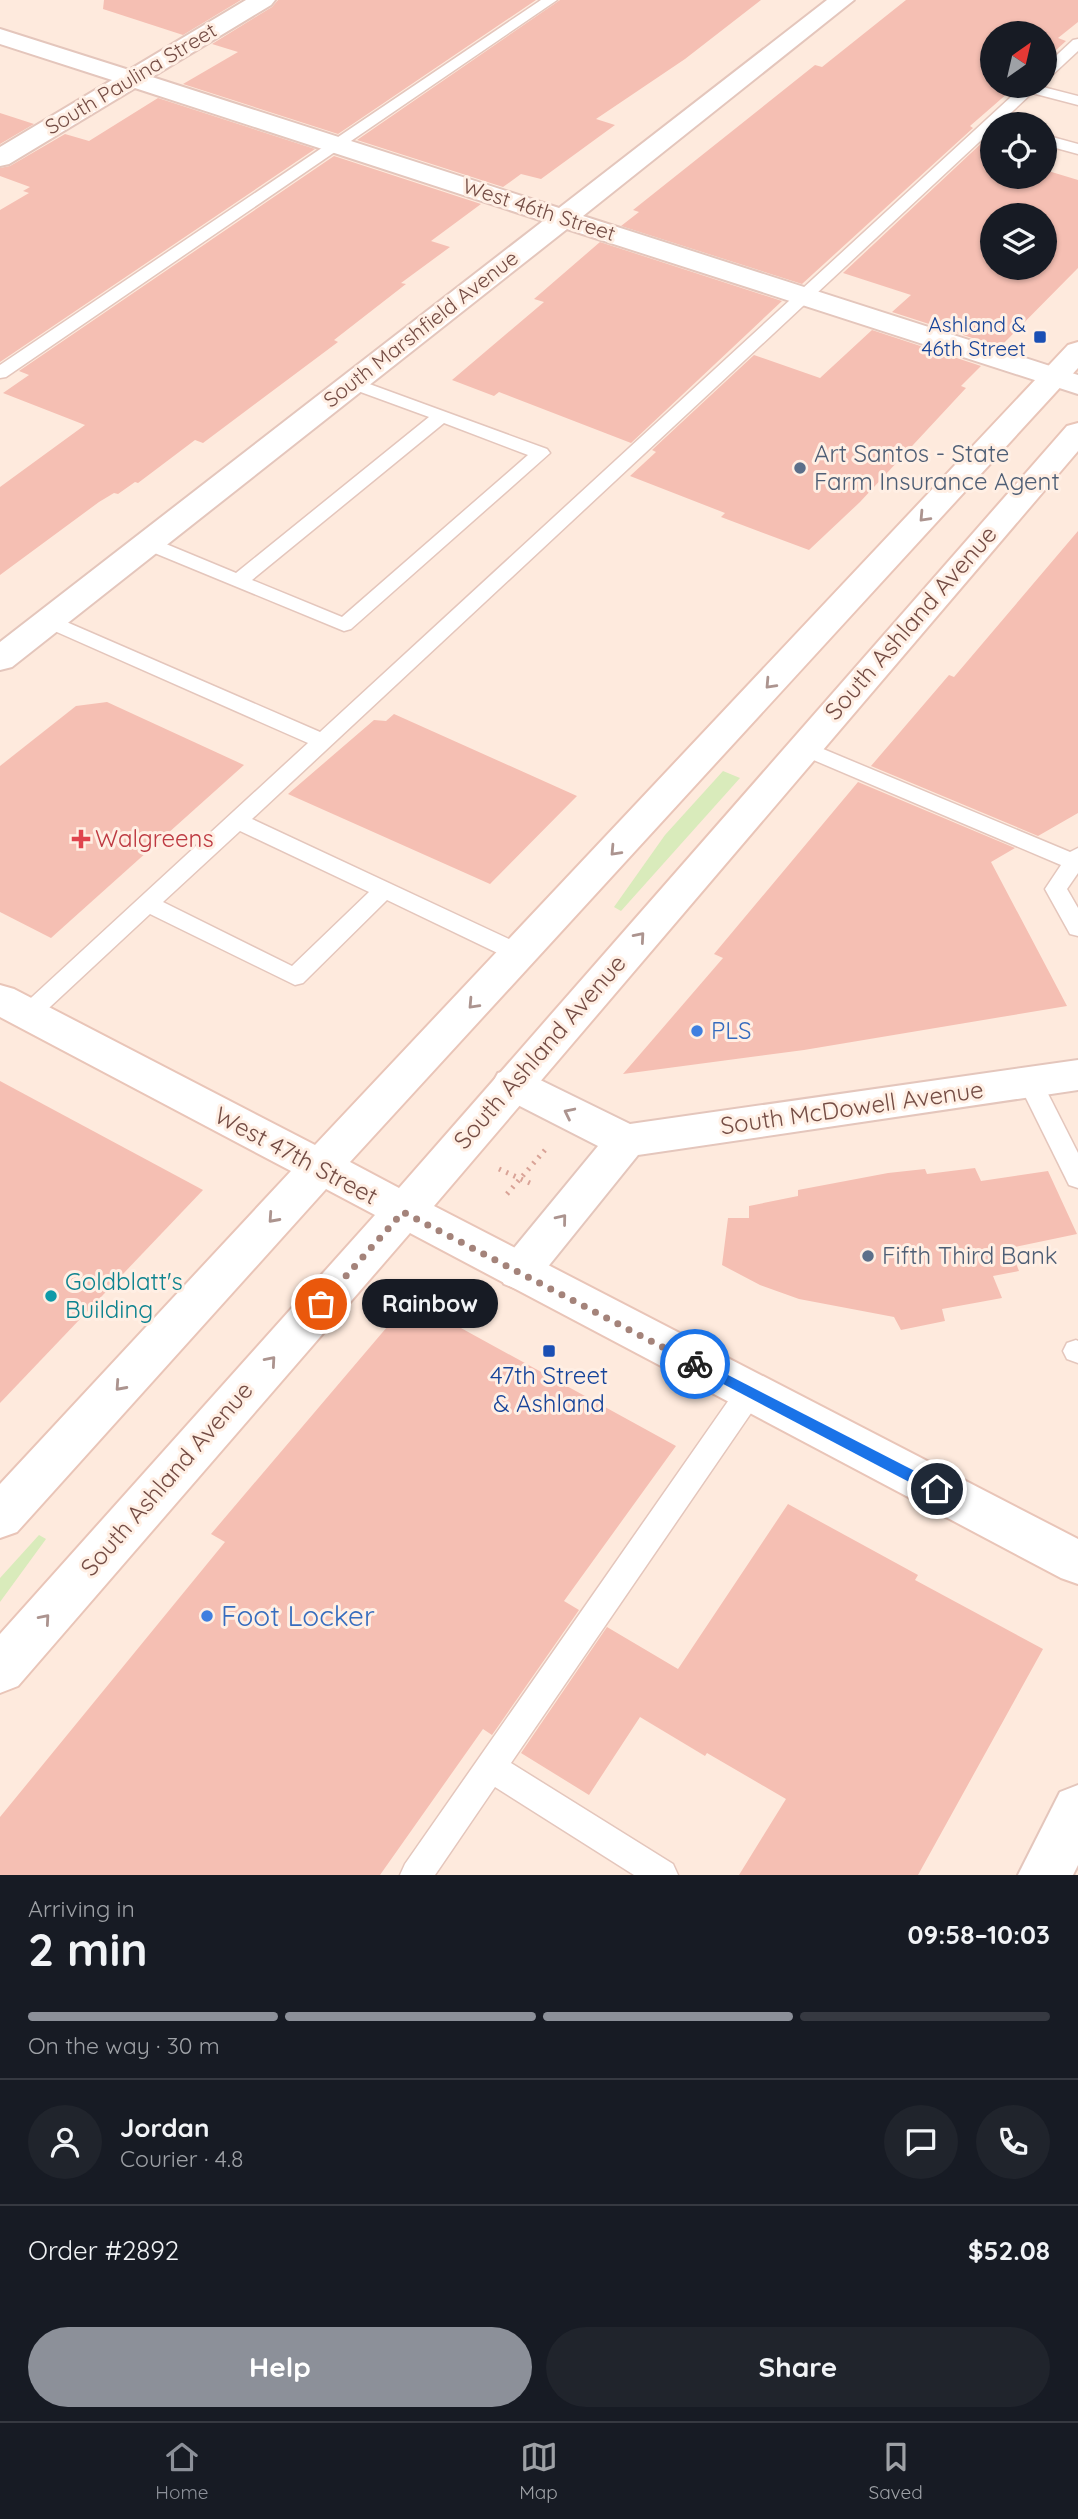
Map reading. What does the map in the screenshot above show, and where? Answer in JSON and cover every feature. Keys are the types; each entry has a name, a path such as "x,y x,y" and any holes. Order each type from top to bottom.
{"street":[{"name":"South Paulina Street","path":"0,158 262,0"},
{"name":"South Marshfield Avenue","path":"0,659 842,0"},
{"name":"West 46th Street","path":"0,36 1066,381"},
{"path":"0,1517 319,1168 1066,381 1078,351"},
{"name":"South Ashland Avenue","path":"0,1670 403,1212 1078,432"},
{"name":"West 47th Street","path":"14,1007 1078,1563"},
{"name":"South McDowell Avenue","path":"626,1141 1078,1075"},
{"path":"512,1084 626,1141 519,1272"},
{"path":"1045,1875 1078,1810"}],"lane":[{"path":"0,373 550,0"},
{"path":"1057,63 1078,43"},
{"path":"1057,95 1078,101"},
{"path":"1004,112 1019,98"},
{"path":"14,1007 147,903 980,135"},
{"path":"1057,143 1078,149"},
{"path":"147,543 344,625 541,453 353,383"},
{"path":"238,581 442,416"},
{"path":"48,621 323,741"},
{"path":"804,748 1076,859 1056,889 1078,928"},
{"path":"236,820 520,954"},
{"path":"147,903 295,977 384,890"},
{"path":"1030,1082 1078,1178"},
{"path":"416,1875 750,1392"},
{"path":"491,1768 662,1875"}],"path":[{"path":"507,1194 550,1143"},
{"path":"498,1169 543,1189"}],"green space":[{"path":"723,771 740,778 621,911 614,907 665,835"},
{"path":"39,1535 46,1539 0,1602 0,1578"}],"building":[{"path":"104,0 241,0 183,35 103,9"},
{"path":"278,0 536,0 338,134 183,84 238,52 212,44 272,7"},
{"path":"560,0 761,0 685,59 596,119 615,125 541,179 521,174 503,187 357,140"},
{"path":"906,0 1078,0 1078,22 1058,38 1066,41 1057,49 1057,21 980,21 980,98 1002,98 986,112 980,112 980,117 970,126 973,128 802,284 621,226 639,212 633,210 815,65 822,67"},
{"path":"158,98 315,149 0,362 0,210 29,193 23,191 30,187 0,176 0,168 10,166 65,134 89,141"},
{"path":"0,113 34,124 0,144"},
{"path":"980,145 980,189 1057,189 1057,174 1078,180 1078,268 1000,347 892,312 911,295 843,273"},
{"path":"334,156 481,204 431,241 450,247 401,283 406,284 334,340 338,342 203,443 195,440 138,483 135,482 118,494 114,493 99,502 0,575 0,487 85,425 3,393 29,375 19,371"},
{"path":"600,242 782,301 631,443 499,392 494,396 452,380 544,302 534,299"},
{"path":"872,330 981,366 961,386 966,388 860,502 809,550 721,517 725,513 630,476 656,452 652,450 754,355 820,378"},
{"path":"1078,531 1078,813 1038,836 871,766 949,675 954,677"},
{"name":"Walgreens","path":"107,702 244,765 51,938 0,912 0,766 76,706"},
{"path":"394,714 577,796 490,884 288,794 374,720 386,721"},
{"path":"858,782 1015,848 991,862 1067,1006 804,1050 623,1074 723,958 714,954"},
{"name":"Goldblatt's Building","path":"0,1081 203,1190 0,1403"},
{"name":"Fifth Third Bank","path":"975,1168 981,1181 1048,1171 1077,1234 1010,1248 1019,1271 993,1276 1002,1298 942,1309 945,1321 901,1330 894,1317 799,1299 760,1285 722,1265 728,1218 749,1218 749,1206 798,1196 798,1190 888,1173 925,1169 927,1174"},
{"path":"410,1300 676,1446 564,1601 579,1610 492,1735 483,1729 380,1875 0,1875 0,1817 225,1542 211,1534"},
{"path":"788,1504 918,1575 915,1580 1043,1649 918,1875 739,1875 786,1799 707,1753 705,1756 640,1717 589,1795 521,1753 607,1627 678,1669"}],"way so far":[{"path":"321,1304 403,1212 695,1364"}],"place":[{"name":"Ashland & 46th Street","path":"1040,337"},
{"name":"Art Santos - State Farm Insurance Agent","path":"800,468"},
{"name":"Walgreens","path":"81,839"},
{"name":"PLS","path":"697,1031"},
{"name":"Fifth Third Bank","path":"868,1256"},
{"name":"Goldblatt's Building","path":"51,1296"},
{"name":"Rainbow","path":"321,1304"},
{"name":"47th Street & Ashland","path":"549,1351"},
{"name":"Foot Locker","path":"207,1616"}],"route":[{"path":"695,1364 937,1489"}]}
